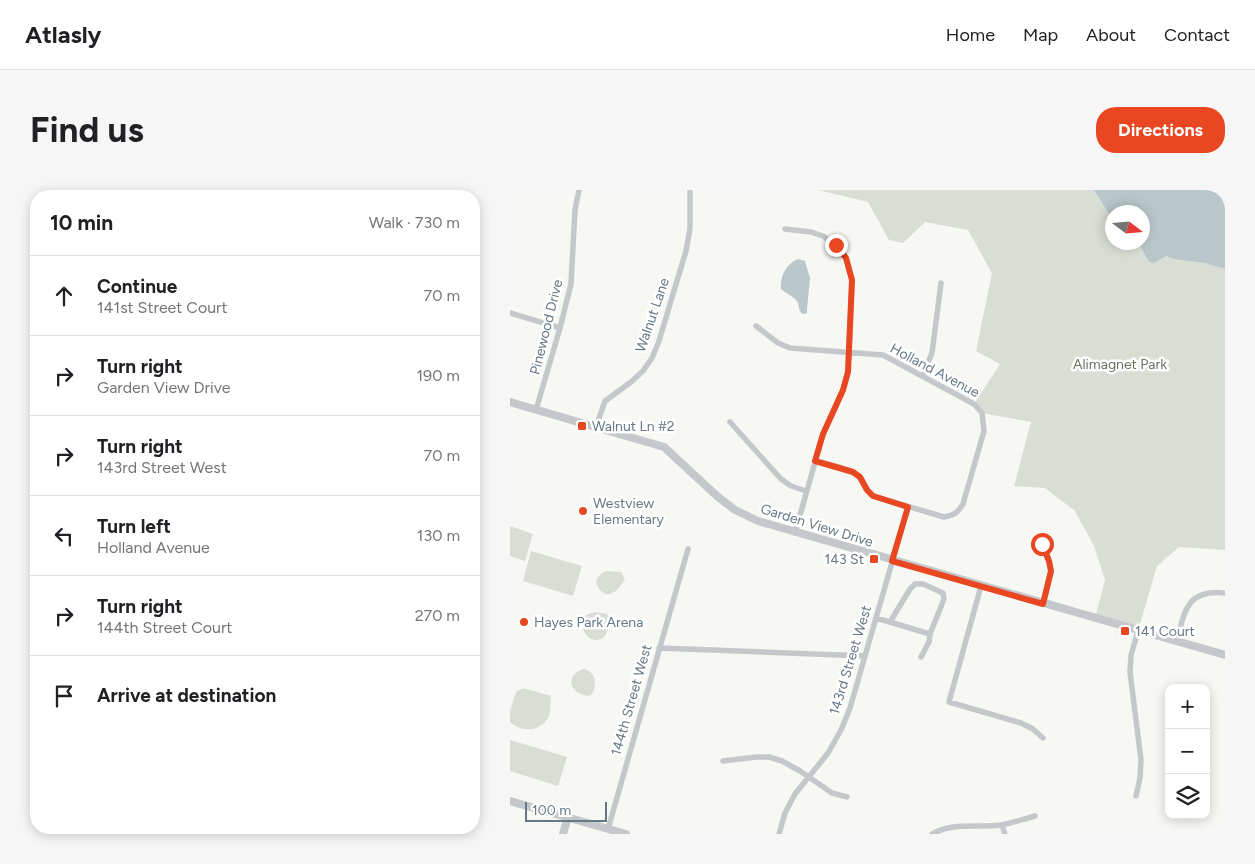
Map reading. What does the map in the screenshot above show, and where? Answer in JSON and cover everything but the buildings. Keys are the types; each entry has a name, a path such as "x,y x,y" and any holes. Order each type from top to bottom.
{"street":[{"name":"Pinewood Drive","path":"536,410 571,284 575,210 579,190"},
{"name":"Walnut Lane","path":"596,427 605,401 643,371 652,358 659,342 686,251 690,228 690,190"},
{"path":"785,229 811,232 823,236 836,245 846,258 852,280 848,372 843,390 823,434 795,533"},
{"path":"922,375 932,353 941,283"},
{"path":"510,313 560,328"},
{"name":"Holland Avenue","path":"756,326 778,343 790,348 883,355 974,404 982,413 984,431 963,504 959,511 952,516 944,517 873,496 867,490 860,477 853,472 815,461"},
{"name":"Garden View Drive","path":"510,402 664,447 718,497 735,510 758,521 1225,656"},
{"path":"730,422 781,479 791,486 806,491"},
{"name":"143rd Street West","path":"778,834 785,813 795,794 828,753 841,730 850,708 908,507"},
{"path":"1042,544 1051,571 1043,604"},
{"name":"144th Street West","path":"608,829 688,549"},
{"path":"890,622 915,584 923,584 943,593 944,599 930,634 929,642 921,657"},
{"path":"981,586 949,702 1021,722 1043,738"},
{"path":"1177,642 1181,623 1193,598 1203,594 1225,593"},
{"path":"876,618 930,634"},
{"path":"1136,796 1140,778 1140,760 1130,672 1131,655 1138,631"},
{"path":"659,648 865,656"},
{"path":"723,761 769,757 782,761 809,776 832,793 847,797"},
{"path":"510,801 626,834"},
{"path":"932,834 949,827 1002,825 1035,816"},
{"path":"563,834 568,817"},
{"path":"1002,825 1005,834"}],"green space":[{"name":"Alimagnet Park","path":"818,190 1094,190 1105,208 1105,250 1143,250 1149,262 1159,260 1165,256 1225,269 1225,550 1179,547 1157,566 1138,631 1095,618 1105,580 1094,546 1075,511 1045,488 1014,486 1031,422 982,413 974,404 1000,364 976,351 992,273 968,230 925,222 903,243 889,240 868,202"},
{"path":"510,526 533,534 525,561 510,556"},
{"path":"531,551 582,566 573,596 523,581"},
{"path":"603,572 621,572 625,579 617,590 611,594 605,594 596,582"},
{"path":"595,612 607,614 610,620 605,636 596,640 588,636 583,627 586,615"},
{"path":"584,669 591,673 594,679 593,693 589,696 578,693 571,682 576,672"},
{"path":"523,688 551,696 547,720 541,726 533,729 521,728 510,722 510,711 516,692"},
{"path":"510,740 567,757 558,786 510,771"}],"shaded area":[{"path":"1094,190 1225,190 1225,269 1166,256 1154,263 1149,262 1142,250 1150,250 1150,205 1105,205 1105,208"},
{"path":"798,259 805,261 810,278 807,313 803,314 797,301 781,289 785,271 790,264"}],"place":[{"name":"Walnut Ln #2","path":"582,426"},
{"name":"Westview Elementary","path":"583,511"},
{"name":"143 St","path":"874,559"},
{"name":"Hayes Park Arena","path":"524,622"},
{"name":"141 Court","path":"1125,631"}],"route":[{"path":"836,245 846,258 852,280 848,372 843,390 823,434 815,461 853,472 860,477 867,490 873,496 908,507 892,561 1043,604 1051,571 1042,544"}]}
